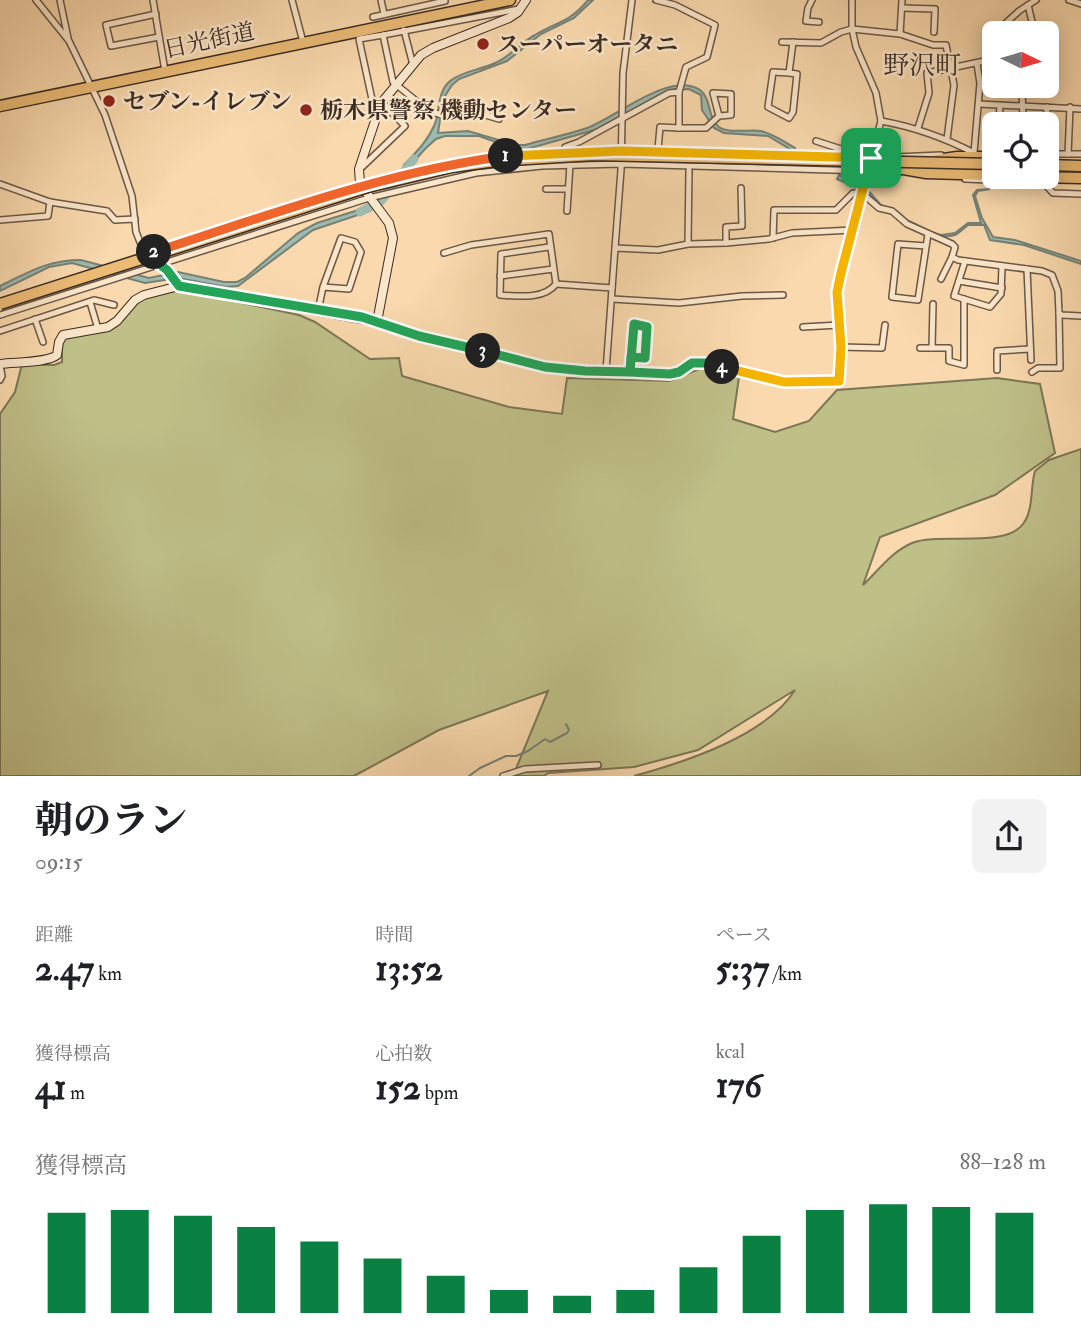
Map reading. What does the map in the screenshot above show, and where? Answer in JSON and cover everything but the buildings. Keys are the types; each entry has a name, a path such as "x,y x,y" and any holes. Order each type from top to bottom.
{"highway":[{"name":"日光街道","path":"0,106 303,42 445,5 510,0"},
{"path":"0,303 334,197 452,167 530,157 594,155 982,164"},
{"path":"928,162 982,156"},
{"path":"1059,156 1081,157"},
{"path":"0,313 325,207 454,173 531,164 593,161 982,172"},
{"path":"1059,165 1081,166"},
{"path":"1059,175 1081,173"},
{"path":"1059,179 1081,181"}],"street":[{"path":"36,0 69,41"},
{"path":"60,0 69,41 105,115 121,159 132,196 138,240 146,254 167,270 177,283"},
{"path":"153,0 164,71"},
{"path":"292,0 303,42"},
{"path":"381,0 384,14"},
{"path":"414,0 415,7"},
{"path":"606,371 621,164 621,120 632,0"},
{"path":"656,0 676,5 715,24 707,57 686,67 679,92 679,128"},
{"path":"811,0 806,21 819,22"},
{"path":"0,380 0,365 49,360 57,355 63,335 98,330 113,324 131,304 144,295 177,283 377,322 419,336 545,367 670,374 679,372 692,363 705,363 784,382 839,381 841,347 837,292 881,121 876,93 856,47 852,29 852,0"},
{"path":"900,34 902,0"},
{"path":"929,0 929,9"},
{"path":"1008,21 1036,0"},
{"path":"1069,0 1081,4"},
{"path":"378,112 373,104 359,39 524,4"},
{"path":"377,322 393,238 389,223 361,187 359,169 382,103 412,65 433,48 509,18 524,4"},
{"path":"373,17 415,7 445,5"},
{"path":"1028,5 1032,21"},
{"path":"902,8 935,9 934,32"},
{"path":"156,14 106,25 111,46 159,37"},
{"path":"782,42 826,42 834,35 852,29 900,34 933,45 946,45 954,85 947,139"},
{"path":"404,30 412,65"},
{"path":"383,34 393,82 435,114 482,114 499,120"},
{"path":"789,73 793,42"},
{"path":"918,128 929,93 928,74 982,62"},
{"path":"974,153 980,83 976,64"},
{"path":"773,72 789,73 797,74 793,112 789,118 768,107 773,72"},
{"path":"565,152 565,147 669,93 679,92"},
{"path":"658,149 660,127 706,128 719,116 731,115 731,94 713,93 719,116"},
{"path":"1023,98 1023,112"},
{"path":"359,169 405,126 382,103"},
{"path":"979,104 1081,109"},
{"path":"1000,105 1000,112"},
{"path":"1047,107 1047,112"},
{"path":"1068,154 1070,107"},
{"path":"881,121 918,128 974,153"},
{"path":"816,141 850,152 856,158"},
{"path":"0,303 361,187 446,165 516,155 565,152 621,151 856,158 982,154"},
{"path":"1059,155 1081,157"},
{"path":"0,313 370,199 476,173 542,166 621,164 868,169 982,181"},
{"path":"567,211 570,165"},
{"path":"688,244 689,170"},
{"path":"0,184 50,202 107,211 115,220 135,219"},
{"path":"546,188 568,189"},
{"path":"726,243 726,227 742,226 741,188"},
{"path":"1050,189 1053,193 1081,194"},
{"path":"773,238 774,210 836,210 853,193 863,194 879,208 892,211 907,225 955,247 941,279"},
{"path":"0,220 48,216 50,202"},
{"path":"615,248 658,250 688,244 726,243 792,233 853,229"},
{"path":"444,253 471,245 549,234 555,284 537,295 500,295 501,254 549,247"},
{"path":"926,246 898,243 892,297 918,300 928,234"},
{"path":"318,311 323,286 341,237 355,242 361,252 349,289 323,286"},
{"path":"952,257 1052,275 1058,291 1060,368 1038,368 1032,372"},
{"path":"965,261 954,296 990,307 1001,294 1002,266"},
{"path":"500,276 553,269"},
{"path":"1027,269 1031,360"},
{"path":"959,281 1002,288"},
{"path":"555,284 612,288"},
{"path":"612,299 679,303 742,296 783,295"},
{"path":"920,348 949,348 949,361 964,365 964,299"},
{"path":"0,331 94,300 114,305"},
{"path":"90,302 98,330"},
{"path":"932,348 933,304"},
{"path":"1059,313 1081,316"},
{"path":"35,319 43,342"},
{"path":"630,372 631,357 634,324 647,327 645,358 631,357"},
{"path":"803,327 839,325"},
{"path":"841,347 882,348 885,325"},
{"path":"997,370 997,351 1030,349"},
{"path":"503,776 525,769 598,765"}],"green space":[{"path":"175,289 299,315 315,322 370,359 399,358 402,376 509,407 562,414 567,378 670,381 701,368 739,377 733,419 775,432 809,421 837,390 997,378 1040,384 1055,453 995,495 880,537 863,585 891,557 912,543 938,539 987,538 1014,532 1023,524 1029,512 1035,471 1049,460 1081,449 1081,776 634,776 700,755 745,734 765,721 795,690 698,750 634,767 548,773 544,776 513,776 548,691 439,730 354,776 0,776 0,414 15,392 22,364 54,365 62,362 62,339 105,330 142,299"}],"shaded area":[{"path":"588,0 593,0 574,18 541,34 507,61 459,79 452,85 443,99 438,133 468,131 516,145 525,145 587,128 658,91 688,85 704,94 713,119 719,127 766,132 795,148 793,151 768,136 724,133 714,128 702,110 701,95 689,89 669,90 598,129 527,149 512,148 479,136 445,136 436,139 408,168 404,165 431,132 443,91 450,81 500,60 530,38 569,17"},
{"path":"839,175 866,188 881,205 941,235 955,233 968,223 981,223 973,195 977,190 990,189 978,191 975,196 982,218 993,237 1015,240 1081,261 1081,264 1024,245 990,240 984,225 968,225 955,235 944,236 932,234 906,222 893,214 859,189 837,179"},
{"path":"368,207 370,211 313,230 238,286 226,287 178,278 145,283 72,263 49,267 0,291 0,286 39,268 58,262 81,260 149,278 178,272 224,282 237,282 298,233 317,223"}],"waterway":[{"path":"360,212 381,201 414,159"},
{"path":"469,776 506,756 516,756 545,739 550,742 567,733 569,730 566,724"}],"place":[{"name":"スーパーオータニ","path":"483,44"},
{"name":"セブン-イレブン","path":"109,101"},
{"name":"栃木県警察 機動センター","path":"306,110"}],"district":[{"name":"野沢町","path":"922,65"}],"route":[{"path":"871,158 621,151 565,152 482,159 446,165 361,187 146,254 167,270 179,286 362,317 419,336 545,367 630,372 634,324 647,327 645,358 631,357 630,372 670,374 679,372 692,363 705,363 784,382 839,381 841,347 837,292 871,158"}]}
